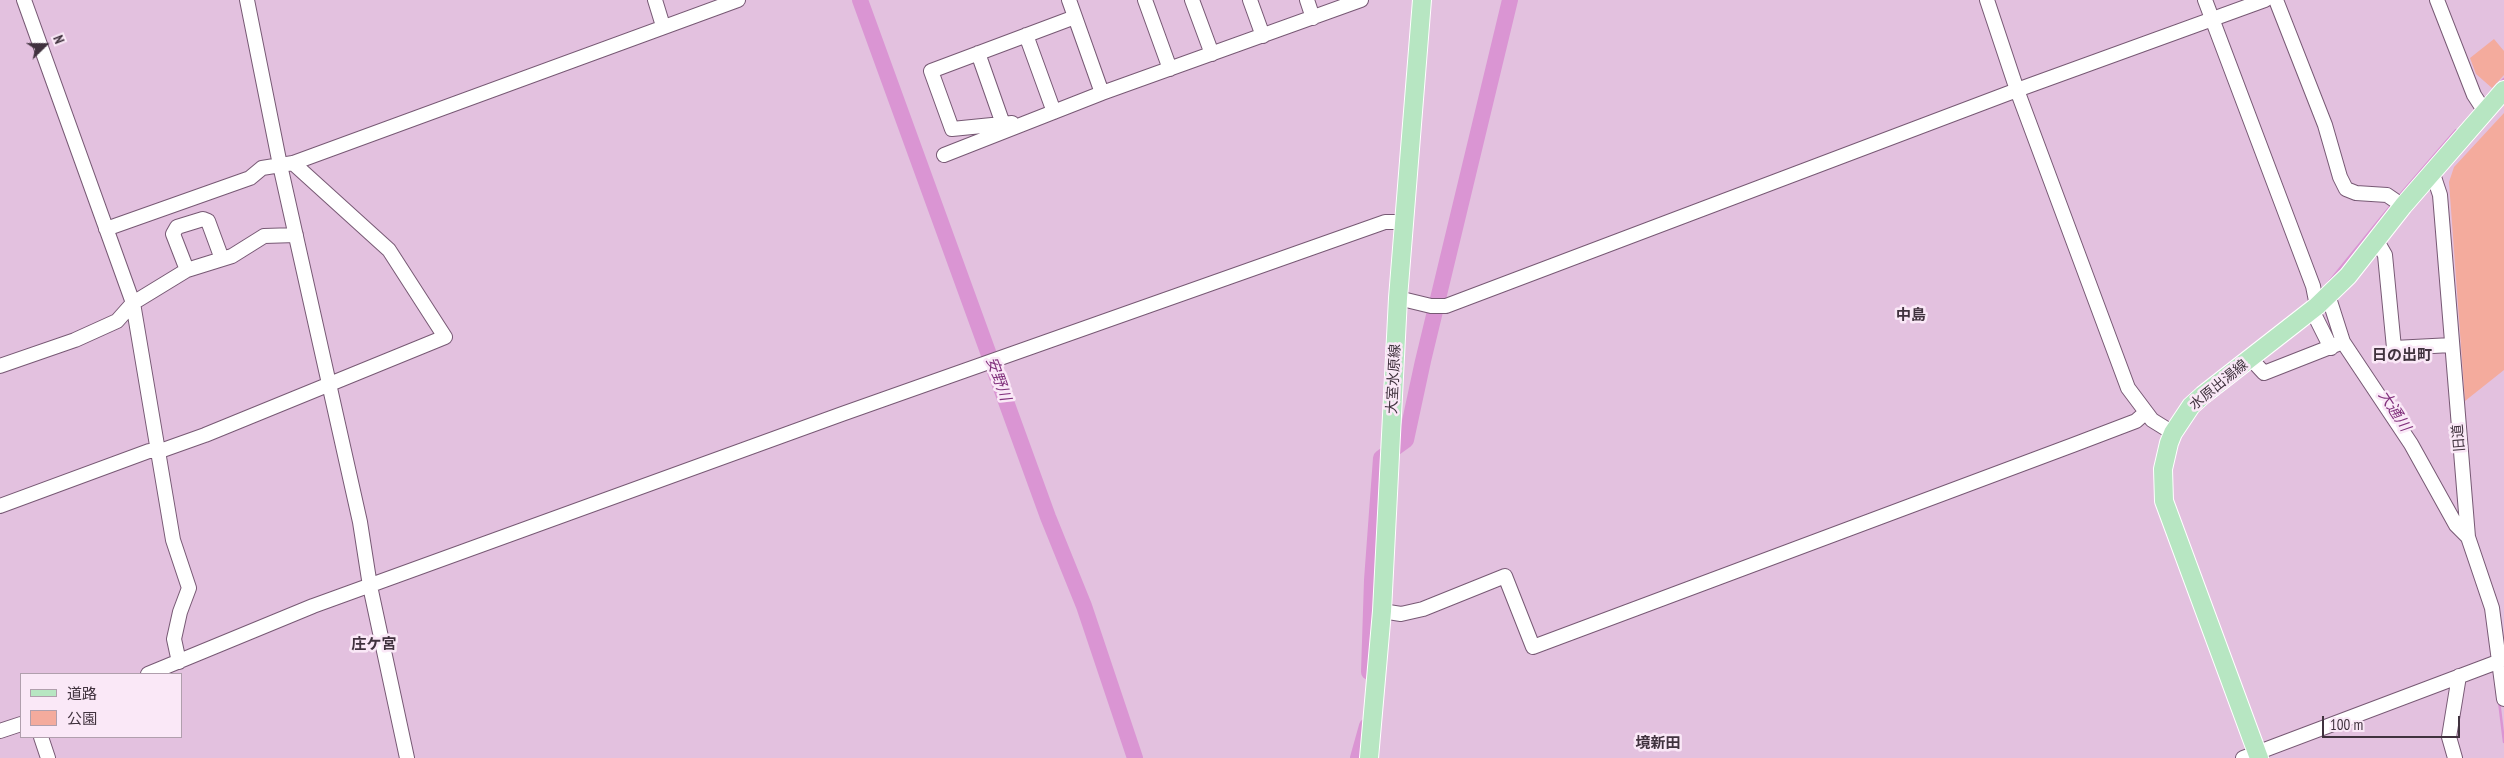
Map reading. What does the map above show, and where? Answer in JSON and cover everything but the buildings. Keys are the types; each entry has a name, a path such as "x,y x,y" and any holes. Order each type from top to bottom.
{"main road":[{"name":"大室水原線","path":"1369,758 1382,611 1398,298 1422,0"},
{"name":"水原出湯線","path":"2253,756 2164,501 2163,470 2173,433 2191,406 2321,303 2377,241 2403,206 2433,174 2504,90"}],"street":[{"path":"24,0 133,303 160,450 173,540 189,588 180,612 174,639 179,662"},
{"path":"247,0 287,164 296,235 360,522 370,586 407,758"},
{"path":"655,0 663,26"},
{"path":"106,229 250,178 262,168 287,164 738,0"},
{"path":"1069,0 1102,93"},
{"path":"1145,0 1170,69"},
{"path":"1192,0 1212,54"},
{"path":"1250,0 1263,36"},
{"path":"1307,0 1313,18"},
{"path":"944,155 1102,93 1361,0"},
{"path":"1987,0 2017,90 2128,388 2146,413 2160,426 2173,433"},
{"path":"2205,0 2337,345 2412,444 2456,525 2468,537"},
{"path":"1398,298 1431,306 1446,306 2017,90 2264,0"},
{"path":"2276,0 2325,126 2346,189 2356,193 2387,195 2403,206"},
{"path":"2436,0 2474,95 2485,112"},
{"path":"1032,120 952,129 931,70 1075,17"},
{"path":"1026,35 1054,112"},
{"path":"978,53 1003,124"},
{"path":"0,506 149,451 160,450 205,435 444,337 389,250 287,164"},
{"name":"旧道","path":"2433,174 2440,195 2468,537 2492,608 2504,699"},
{"path":"187,270 173,234 177,227 203,219 208,221 222,259"},
{"path":"151,673 313,606 1012,354 1385,222 1405,222"},
{"path":"0,366 75,340 117,321 133,303 187,270 242,252 264,236 296,235"},
{"path":"2377,241 2385,255 2394,348 2452,345"},
{"path":"2321,303 2337,345"},
{"path":"2251,359 2264,373 2337,345"},
{"path":"1382,611 1401,614 1423,609 1505,576 1534,647 2082,442 2136,421 2146,413"},
{"path":"2253,756 2500,662"},
{"path":"2455,758 2449,737 2459,676"},
{"path":"0,732 20,724"},
{"path":"41,738 48,758"}],"green space":[{"path":"2494,39 2504,51 2504,75 2492,88 2476,74 2470,58"},
{"path":"2504,113 2504,370 2465,401 2449,182 2454,167"}],"waterway":[{"name":"安野川","path":"860,0 1048,517 1084,606 1135,758"},
{"path":"1369,672 1372,580 1381,458 1406,440 1423,361 1510,0"},
{"name":"大通川","path":"2501,82 2504,79"},
{"name":"大通川","path":"2398,197 2456,130"},
{"name":"大通川","path":"2324,288 2393,203"},
{"name":"大通川","path":"2325,308 2335,341"},
{"name":"大通川","path":"2437,504 2448,523"},
{"name":"大通川","path":"2499,701 2504,742"},
{"path":"1358,758 1367,726"}],"district":[{"name":"中島","path":"1911,316"},
{"name":"日の出町","path":"2402,356"},
{"name":"庄ケ宮","path":"374,645"},
{"name":"境新田","path":"1658,744"}]}
